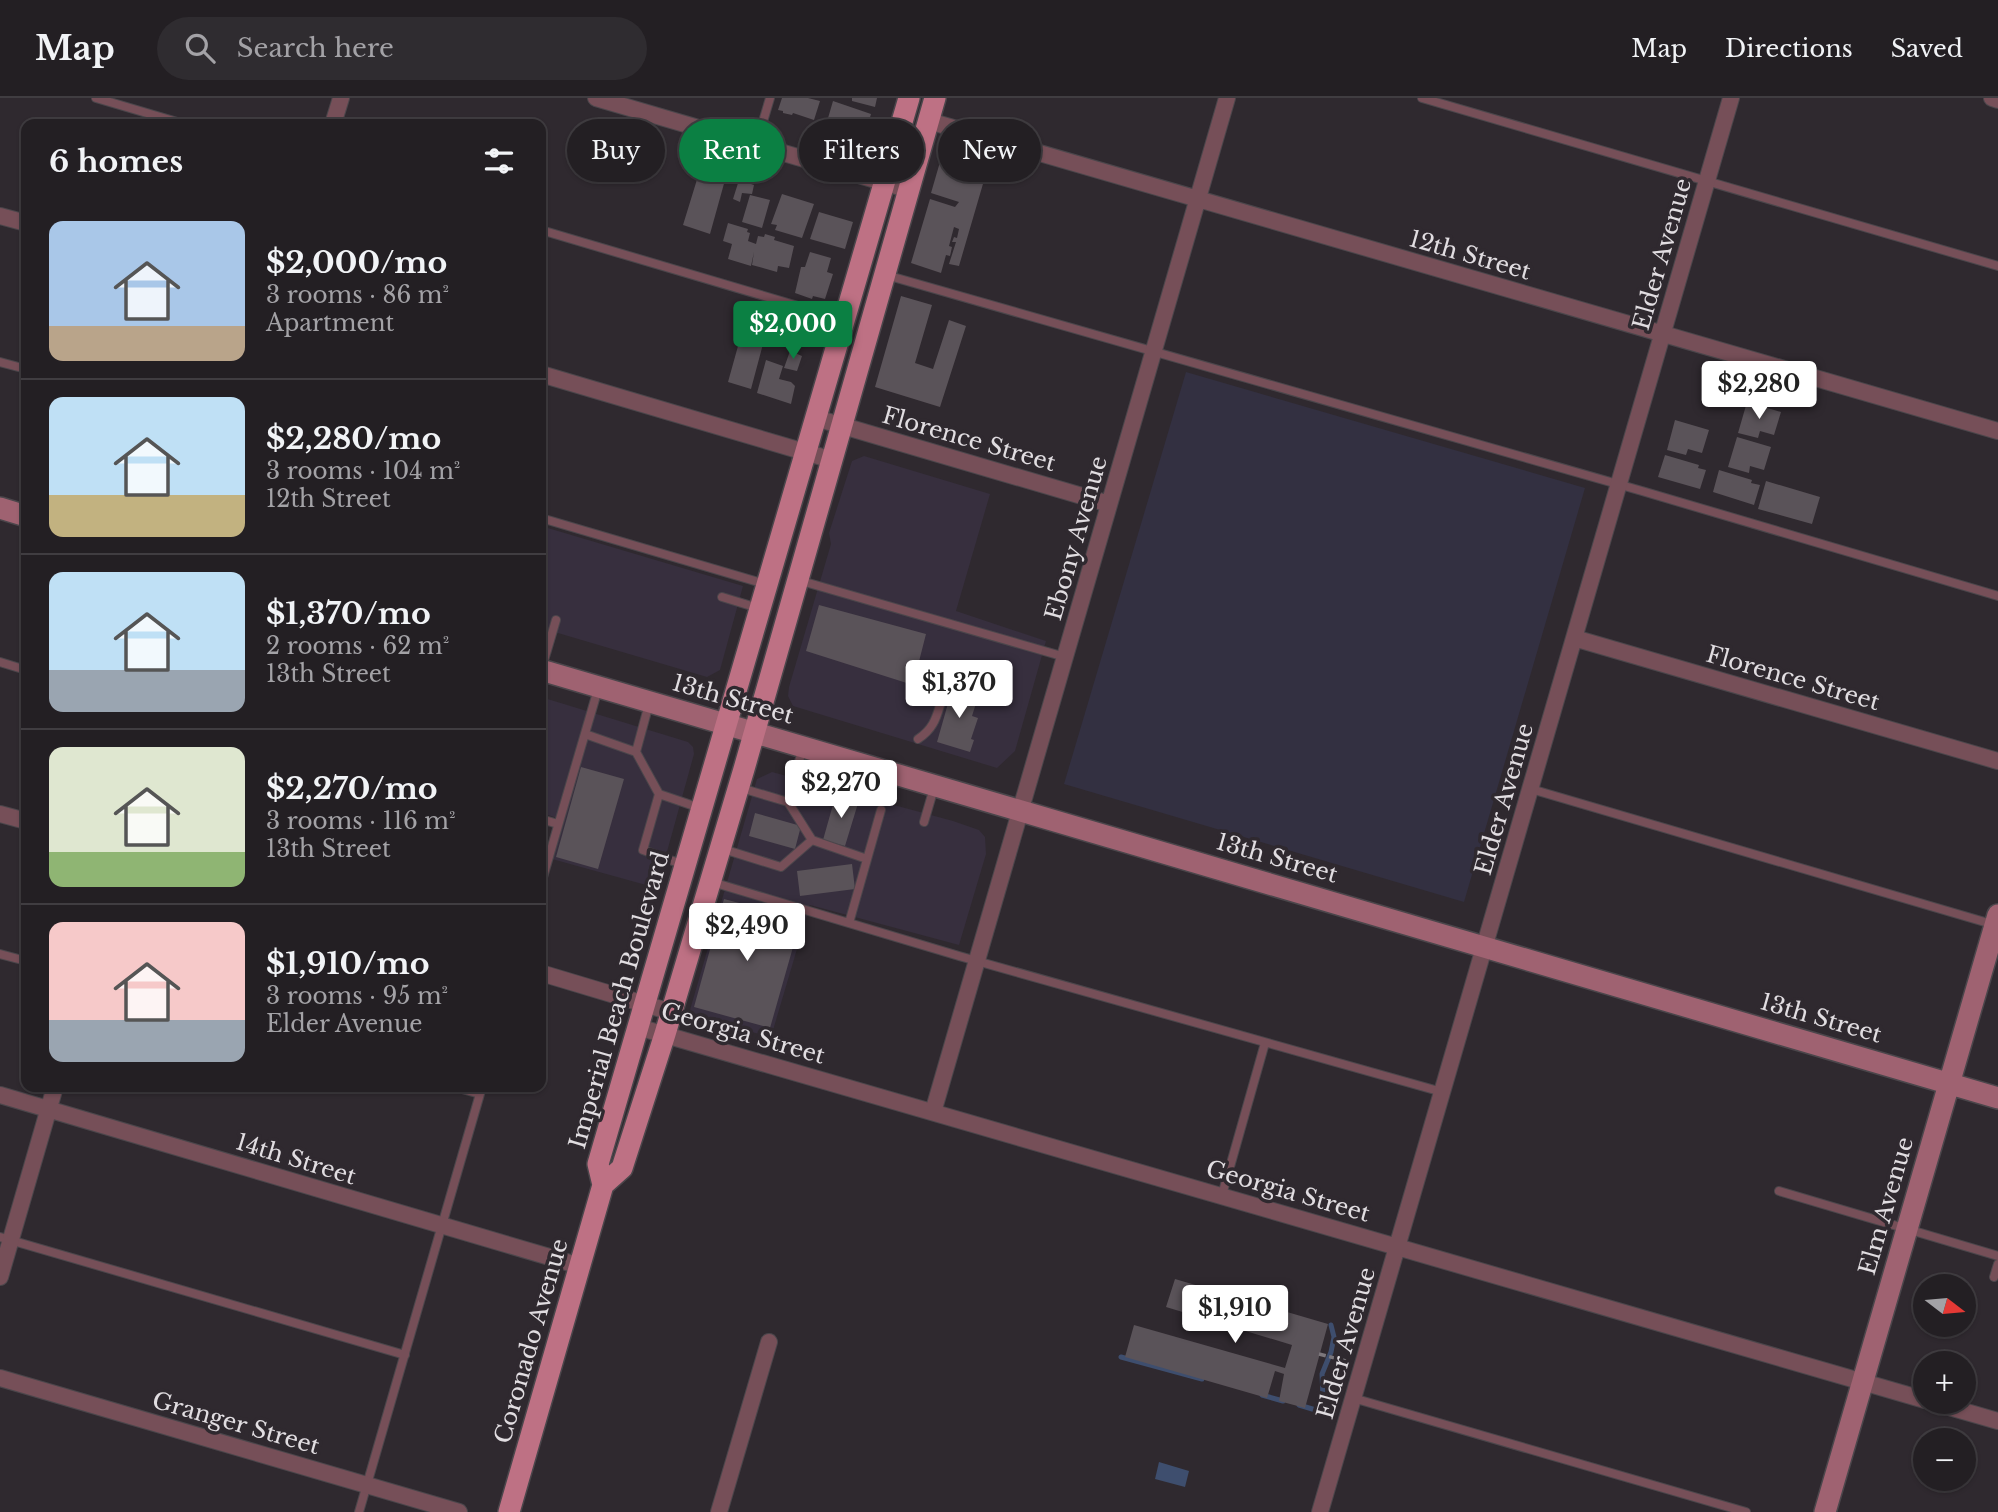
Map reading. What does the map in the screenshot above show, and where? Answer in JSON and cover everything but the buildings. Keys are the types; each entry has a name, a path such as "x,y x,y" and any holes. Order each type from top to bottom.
{"main road":[{"name":"Imperial Beach Boulevard","path":"909,98 598,1164 603,1185 622,1168 665,1034 935,98"},
{"path":"0,508 21,514"},
{"name":"13th Street","path":"546,671 1998,1098"},
{"name":"Elm Avenue","path":"1825,1512 1997,922"},
{"name":"Coronado Avenue","path":"509,1512 603,1185"}],"street":[{"path":"335,119 341,98"},
{"path":"596,98 679,122"},
{"name":"Ebony Avenue","path":"933,1112 1227,98"},
{"name":"Elder Avenue","path":"1320,1512 1731,98"},
{"path":"1992,98 1998,100"},
{"name":"12th Street","path":"929,121 1998,431"},
{"path":"785,154 910,190"},
{"path":"0,216 21,222"},
{"path":"546,375 832,460"},
{"name":"Florence Street","path":"816,418 1110,504"},
{"name":"Florence Street","path":"1574,638 1998,761"},
{"path":"0,814 21,820"},
{"name":"Georgia Street","path":"546,974 671,1012"},
{"name":"Georgia Street","path":"638,1027 1913,1397"},
{"path":"0,1277 5,1239 53,1092"},
{"name":"14th Street","path":"0,1095 580,1266"},
{"path":"719,1512 769,1342"},
{"name":"Granger Street","path":"0,1378 458,1512"},
{"path":"1972,1414 1998,1422"}],"lane":[{"path":"96,98 167,119"},
{"path":"764,119 770,98"},
{"path":"1422,98 1998,266"},
{"path":"546,231 845,320"},
{"path":"886,275 1619,484 1998,596"},
{"path":"0,362 21,368"},
{"path":"546,519 768,584"},
{"path":"798,580 1065,657"},
{"path":"722,597 761,609"},
{"path":"546,653 556,620"},
{"path":"0,662 21,668"},
{"path":"918,739 930,731 945,690 952,680 969,680 996,693"},
{"path":"546,866 598,687"},
{"path":"636,752 650,702"},
{"path":"584,734 636,752 659,794 703,809"},
{"path":"788,802 803,747"},
{"path":"924,822 935,785"},
{"path":"738,788 788,802 812,841 867,859"},
{"path":"1531,789 1997,922"},
{"path":"659,794 643,850 685,865"},
{"path":"849,923 881,810"},
{"path":"546,820 558,824"},
{"path":"720,848 781,867 812,841"},
{"path":"710,881 977,961 1442,1093"},
{"path":"0,954 21,960"},
{"path":"1222,1195 1265,1043"},
{"path":"359,1512 480,1092"},
{"path":"1779,1191 1998,1255"},
{"path":"5,1239 405,1355"},
{"path":"1994,1277 1998,1264"},
{"path":"1353,1398 1746,1512"}],"path":[{"path":"1319,1354 1346,1361"}],"shaded area":[{"path":"1186,372 1585,488 1464,902 1064,784"},
{"path":"864,456 990,494 956,611 1046,641 1015,751 997,768 793,706 788,696 831,544 829,533 852,461"},
{"path":"546,527 743,586 720,670 707,677 546,629"},
{"path":"546,699 688,742 693,747 694,754 657,888 552,859 564,820 546,815"},
{"path":"772,772 979,830 985,837 986,854 959,945 810,905 771,1037 692,1016 690,1010 757,779"}],"water":[{"path":"1159,1462 1189,1471 1185,1487 1155,1479"}],"waterway":[{"path":"1299,1405 1319,1411 1323,1397 1322,1374 1334,1337 1331,1325"},
{"path":"1121,1357 1202,1379"},
{"path":"1262,1395 1283,1401"}]}
